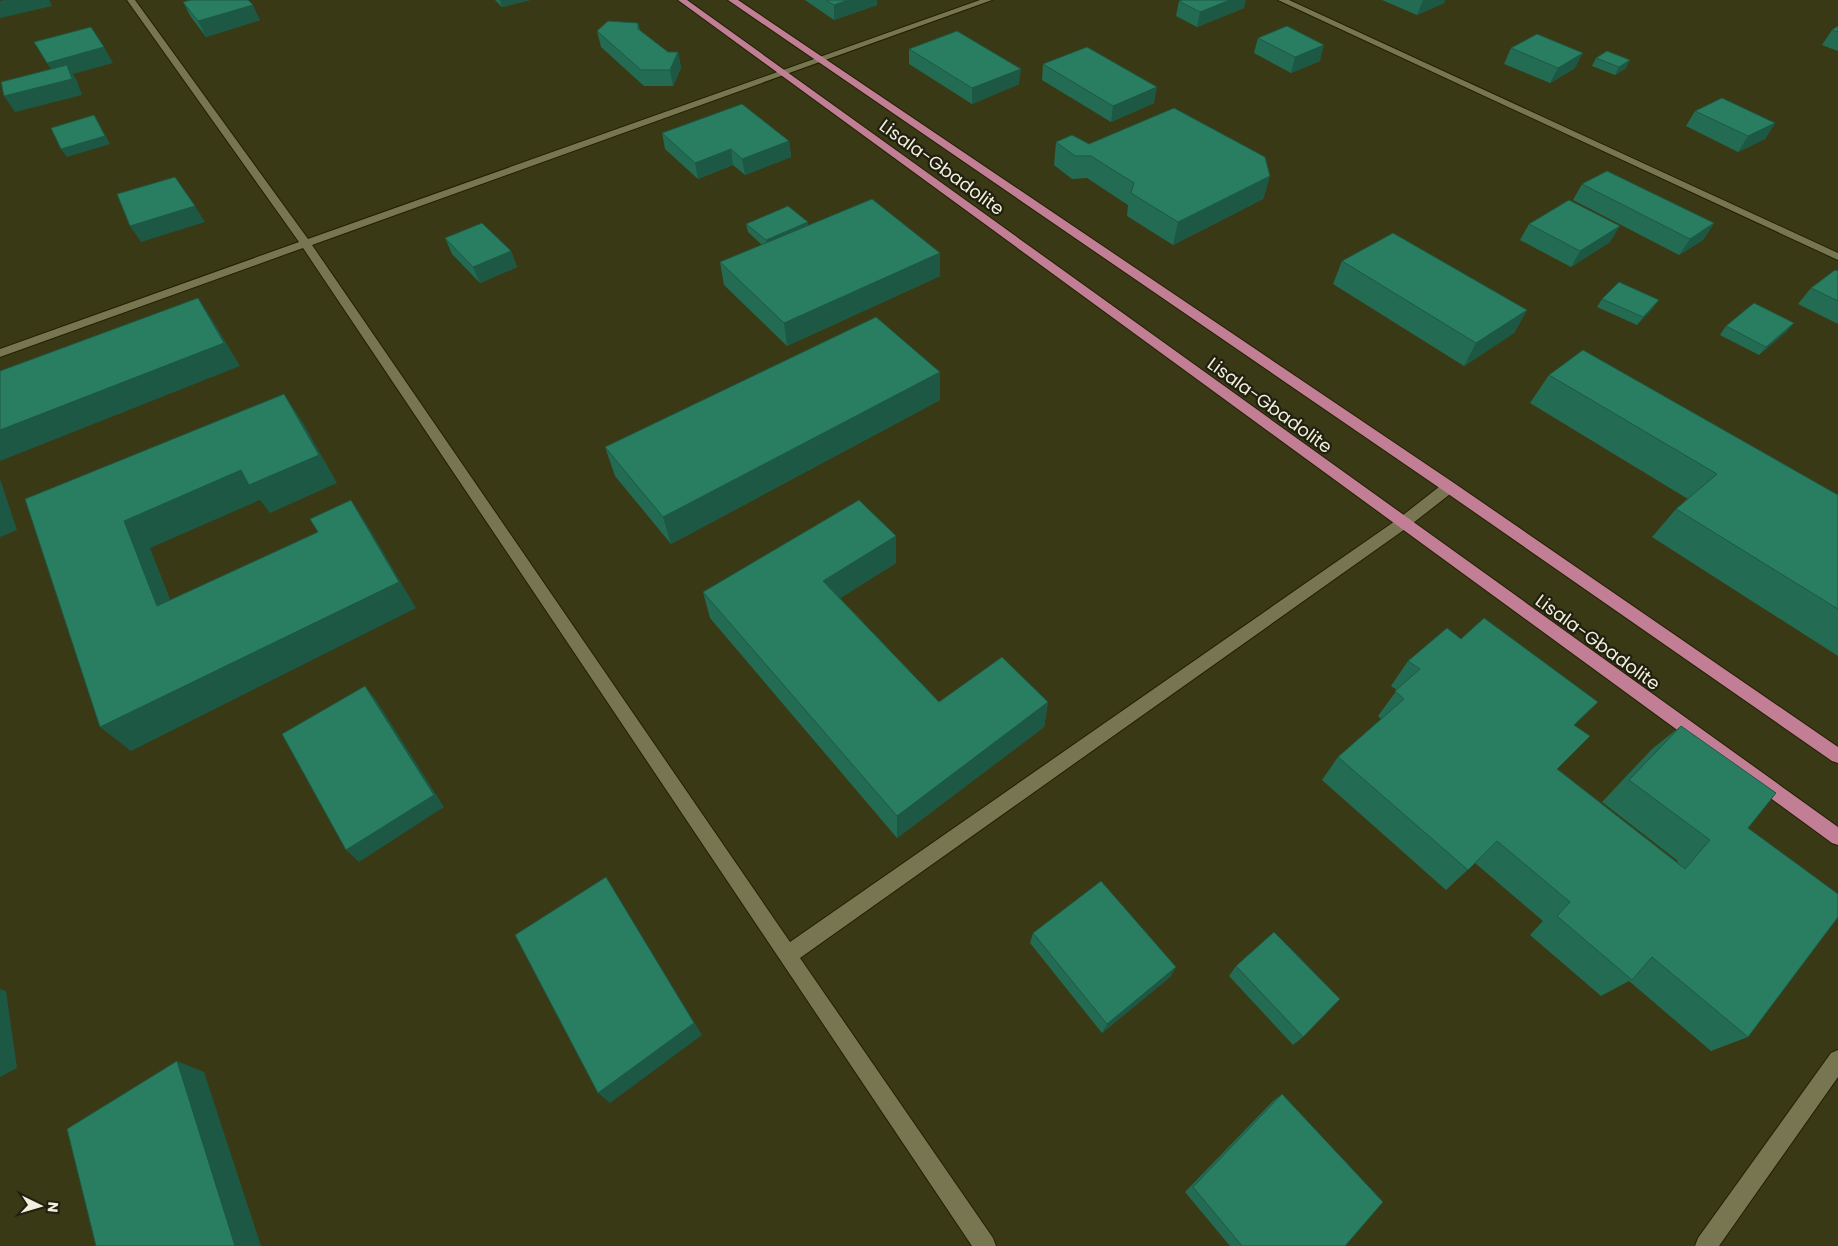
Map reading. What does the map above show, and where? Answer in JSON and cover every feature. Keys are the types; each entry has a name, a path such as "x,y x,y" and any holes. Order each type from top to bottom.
{"main road":[{"name":"Lisala-Gbadolite","path":"682,0 1838,836"},
{"name":"Lisala-Gbadolite","path":"732,0 1449,487 1838,756"}],"street":[{"path":"131,0 306,244 985,1246"},
{"path":"0,353 988,0"},
{"path":"1282,0 1838,258"},
{"path":"788,955 1403,523 1449,487"},
{"path":"1706,1246 1838,1060"}],"building":[{"path":"191,0 248,0 253,5 198,21 183,2"},
{"path":"826,0 848,0 834,5"},
{"path":"1230,0 1200,12 1179,1"},
{"path":"608,21 638,23 638,29 668,52 678,52 670,70 641,70 597,31"},
{"path":"1287,26 1324,45 1295,57 1258,38"},
{"path":"1838,26 1838,32 1832,30"},
{"path":"91,27 104,47 47,63 34,42"},
{"path":"957,31 1021,69 972,88 909,49"},
{"path":"1537,34 1583,53 1558,68 1511,48"},
{"path":"1087,47 1157,87 1113,106 1043,64"},
{"path":"1607,51 1630,60 1619,67 1596,58"},
{"path":"67,65 72,79 4,96 1,82"},
{"path":"1722,98 1775,123 1748,136 1695,111"},
{"path":"742,104 789,141 742,159 731,149 695,163 662,133"},
{"path":"1174,108 1265,157 1270,176 1178,222 1131,193 1134,183 1091,156 1075,156 1056,142 1072,135 1089,144"},
{"path":"94,115 105,136 61,149 51,128"},
{"path":"1607,171 1714,223 1690,239 1582,184"},
{"path":"175,177 195,206 130,226 117,194"},
{"path":"872,199 940,253 784,323 720,262"},
{"path":"1569,200 1620,226 1580,251 1529,224"},
{"path":"788,206 808,222 766,240 746,224"},
{"path":"482,223 511,251 473,267 445,238"},
{"path":"1393,233 1527,310 1476,343 1342,261"},
{"path":"1835,270 1838,271 1838,301 1811,288"},
{"path":"1619,282 1659,300 1643,317 1602,299"},
{"path":"198,298 224,343 0,430 0,371"},
{"path":"1754,303 1794,323 1766,347 1726,326"},
{"path":"876,317 940,372 663,517 605,447"},
{"path":"1583,350 1838,495 1838,609 1676,509 1717,474 1549,375"},
{"path":"284,394 319,455 249,485 241,470 124,521 157,606 318,532 310,519 351,500 399,582 100,727 25,499"},
{"path":"859,500 896,536 823,581 939,702 1002,657 1048,702 897,816 703,592"},
{"path":"1484,618 1598,702 1574,725 1590,736 1557,769 1685,869 1710,840 1629,780 1681,726 1776,793 1748,828 1838,894 1838,917 1748,1037 1652,957 1632,980 1557,916 1570,902 1497,841 1468,870 1338,757 1404,699 1395,691 1420,669 1408,661 1447,628 1461,639"},
{"path":"365,686 434,795 346,850 282,734"},
{"path":"606,877 694,1023 598,1093 515,935"},
{"path":"1101,881 1176,967 1107,1024 1033,933"},
{"path":"1274,932 1340,999 1303,1037 1236,966"},
{"path":"177,1061 235,1246 96,1246 67,1129"},
{"path":"1282,1094 1383,1202 1345,1246 1242,1246 1193,1187"}]}
